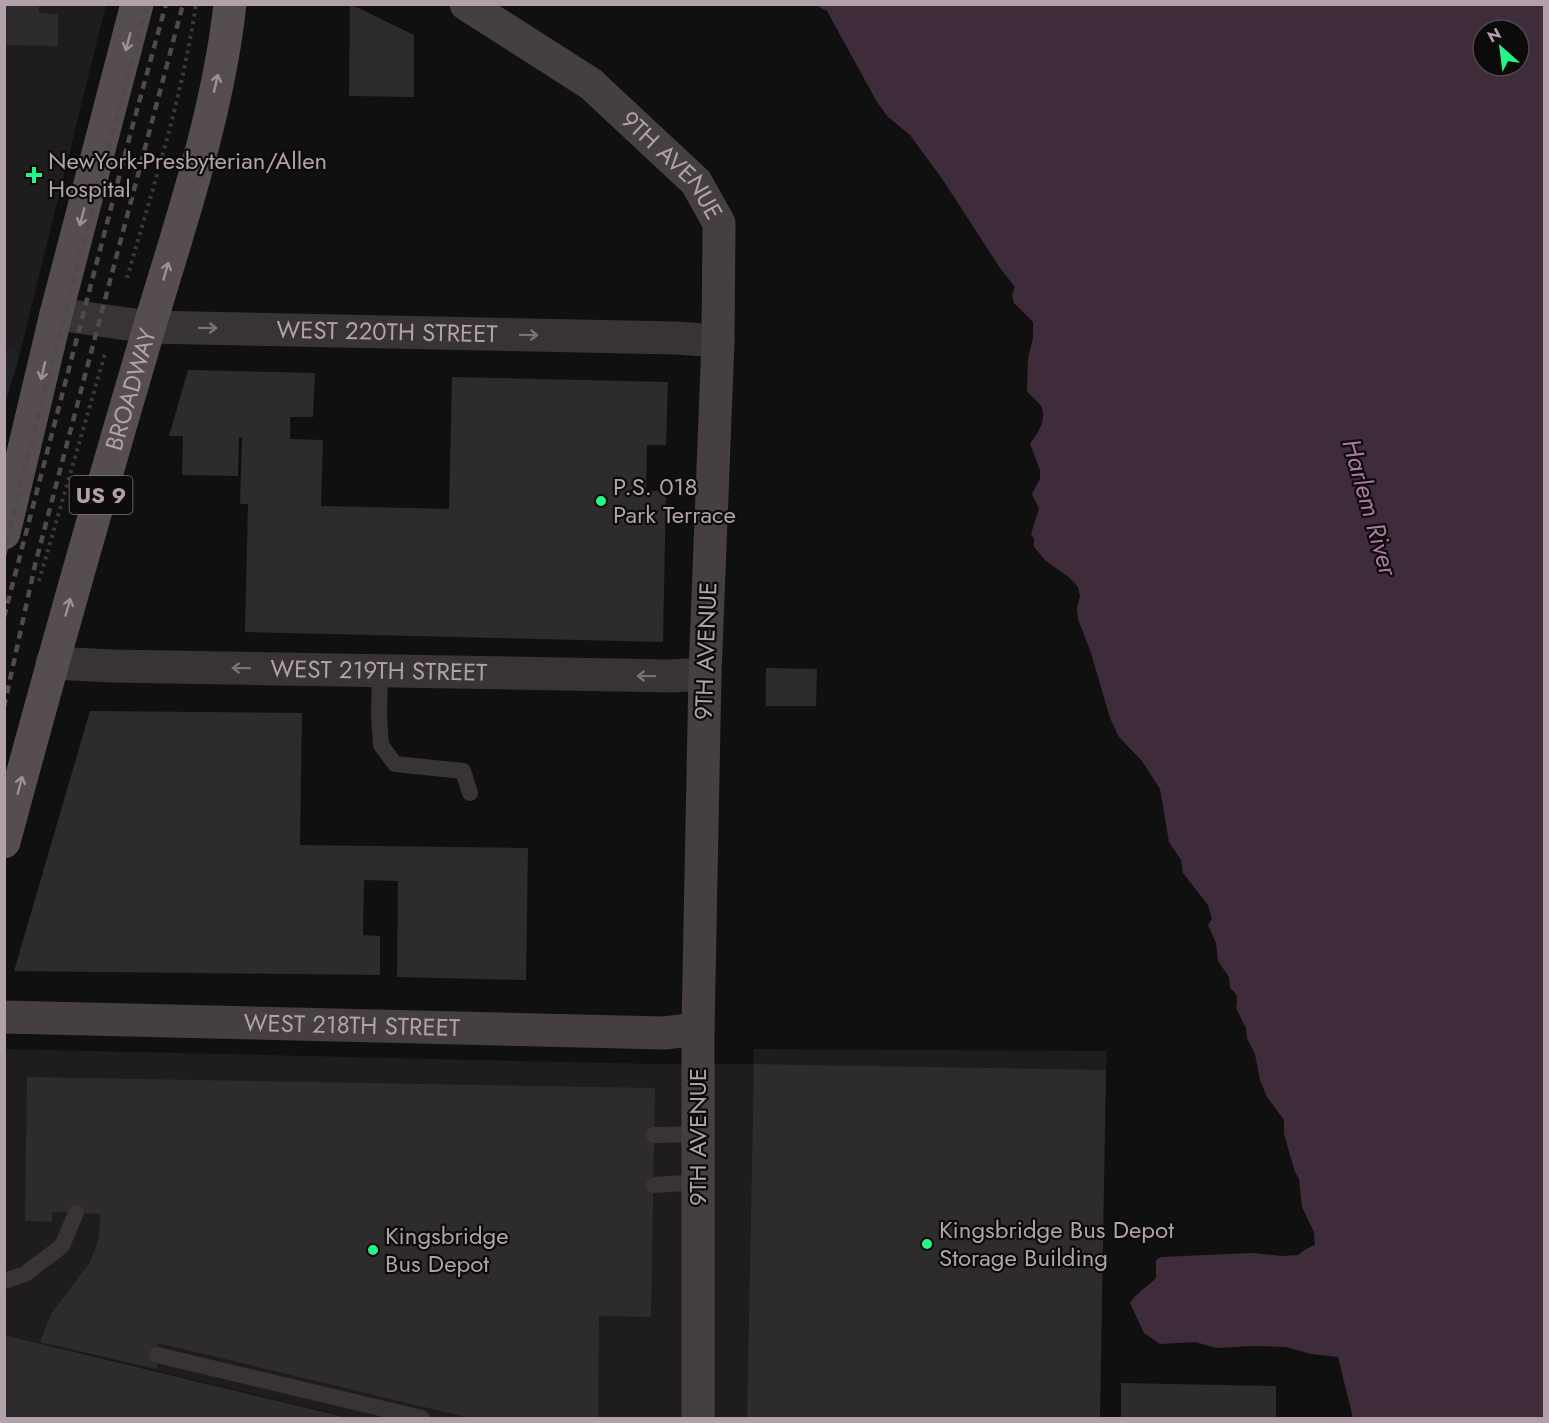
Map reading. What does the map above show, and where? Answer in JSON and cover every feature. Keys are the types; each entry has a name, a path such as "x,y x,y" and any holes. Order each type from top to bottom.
{"main road":[{"path":"4,533 56,314 137,4"},
{"name":"BROADWAY","path":"4,842 52,663 201,151 226,42 230,4"}],"street":[{"name":"9TH AVENUE","path":"466,4 591,84 696,182 719,223 718,341 705,674 698,1029 698,1419"},
{"name":"WEST 220TH STREET","path":"56,314 149,327 675,338 718,341"},
{"name":"WEST 219TH STREET","path":"52,663 671,676 705,674"},
{"name":"WEST 218TH STREET","path":"4,1017 664,1034 698,1029"}],"lane":[{"path":"380,670 381,745 395,764 463,771 470,793"},
{"path":"654,1135 698,1134"},
{"path":"654,1185 698,1182"},
{"path":"4,1281 25,1274 62,1246 76,1213"},
{"path":"157,1355 422,1419"}],"path":[{"path":"127,278 189,54 196,4"},
{"path":"39,581 105,354"}],"shaded area":[{"name":"NewYork-Presbyterian/Allen Hospital","path":"4,5 106,5 20,353 4,346"},
{"path":"5,346 20,353 5,404"},
{"name":"Kingsbridge Bus Depot","path":"5,1049 654,1064 753,1064 754,1049 1107,1051 1094,1418 352,1418 5,1335"}],"water":[{"name":"Harlem River","path":"816,5 1544,5 1544,1418 1353,1418 1338,1357 1311,1354 1286,1347 1217,1348 1195,1342 1160,1344 1144,1333 1130,1303 1156,1278 1156,1260 1161,1257 1252,1253 1298,1255 1315,1245 1314,1232 1302,1207 1299,1179 1284,1134 1284,1120 1267,1097 1260,1080 1255,1054 1247,1038 1246,1028 1236,1008 1236,995 1230,988 1229,977 1218,961 1216,943 1208,925 1212,919 1208,905 1183,873 1181,860 1169,842 1160,789 1142,761 1119,737 1110,718 1091,653 1078,619 1077,608 1080,596 1078,587 1070,578 1046,561 1034,547 1031,534 1039,509 1032,494 1040,479 1040,470 1030,444 1041,426 1043,411 1027,391 1033,322 1014,303 1012,295 1015,287 1000,268 943,180 910,135 888,117 877,102 827,11"}],"building":[{"path":"4,4 39,4 39,13 58,14 58,46 4,45"},
{"path":"350,4 414,35 414,97 349,96"},
{"path":"188,370 315,373 313,417 290,417 290,439 323,440 321,506 449,509 452,377 668,382 666,445 647,445 646,491 666,491 663,642 245,632 248,504 240,504 242,438 239,437 238,476 182,475 183,436 169,436"},
{"path":"766,668 817,669 816,706 766,706"},
{"path":"90,711 302,713 300,845 528,848 526,980 397,977 398,881 364,880 363,935 380,936 380,975 14,971"},
{"name":"Kingsbridge Bus Depot Storage Building","path":"754,1064 1106,1070 1100,1418 747,1418"},
{"name":"Kingsbridge Bus Depot","path":"27,1077 655,1088 651,1317 599,1316 598,1418 470,1418 158,1343 157,1369 40,1342 51,1314 90,1262 99,1238 100,1214 52,1212 52,1222 25,1221"},
{"path":"4,1335 349,1418 4,1418"},
{"path":"1121,1383 1276,1386 1276,1418 1121,1418"}],"railway":[{"path":"4,556 23,473 147,4"},
{"path":"4,617 166,4"},
{"path":"4,707 35,565 183,4"}],"place":[{"name":"NewYork-Presbyterian/Allen Hospital","path":"34,175"},
{"name":"P.S. 018 Park Terrace","path":"601,501"},
{"name":"Kingsbridge Bus Depot Storage Building","path":"927,1244"},
{"name":"Kingsbridge Bus Depot","path":"373,1250"}]}
